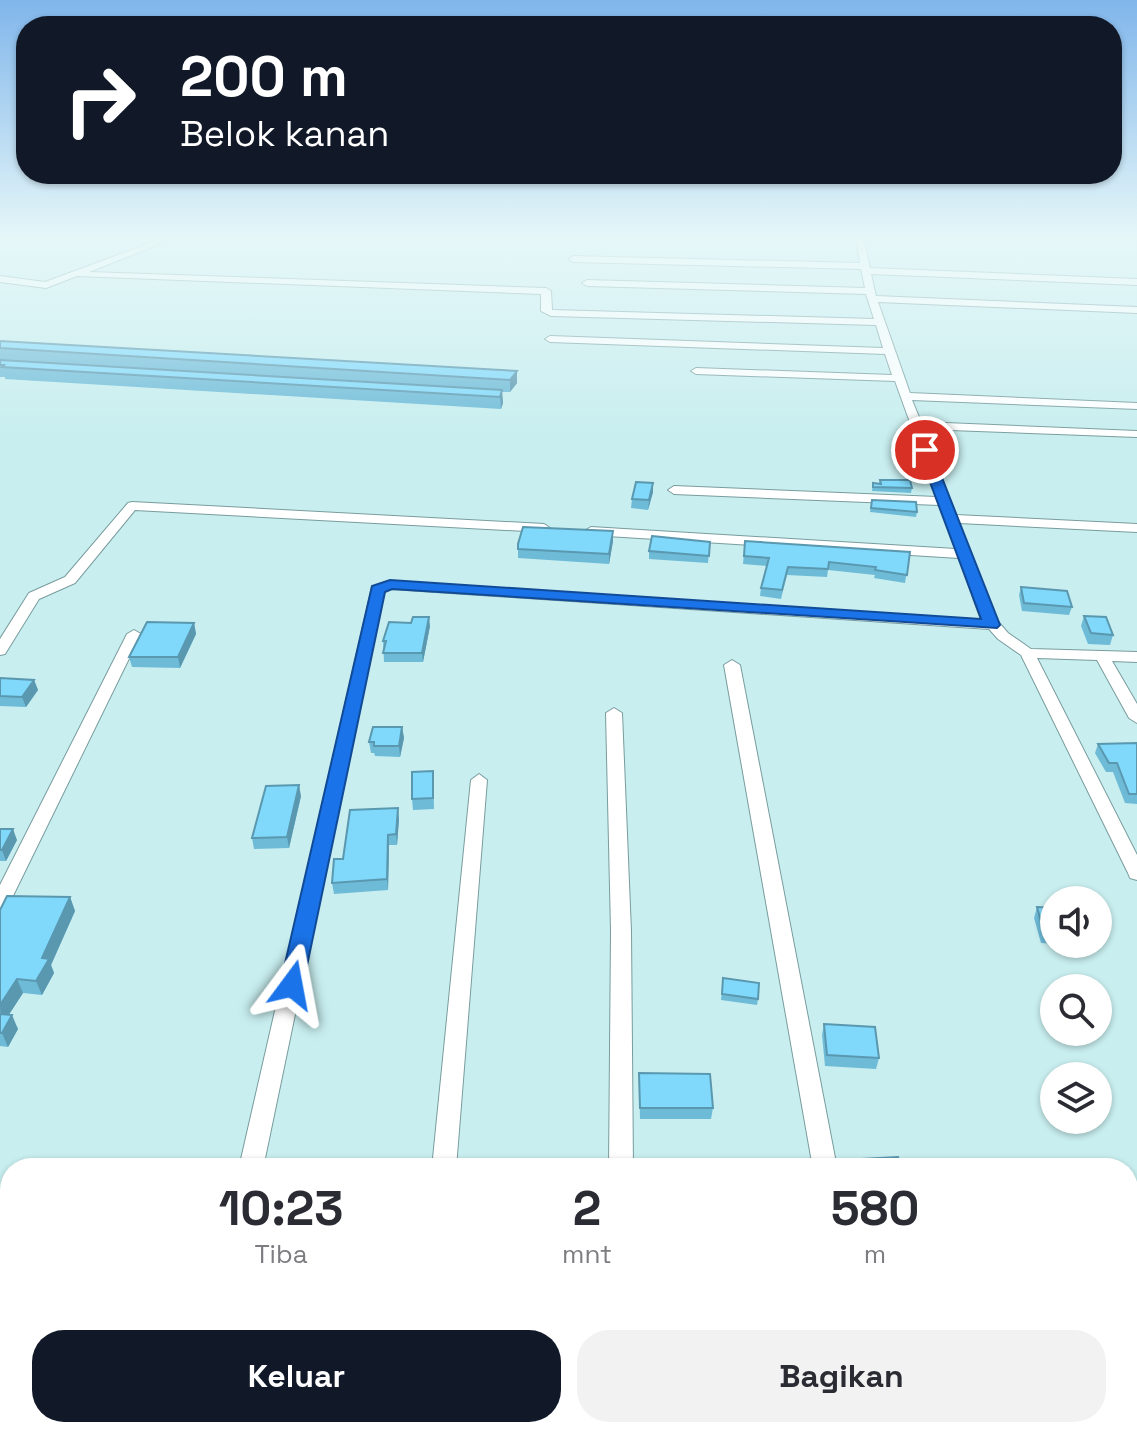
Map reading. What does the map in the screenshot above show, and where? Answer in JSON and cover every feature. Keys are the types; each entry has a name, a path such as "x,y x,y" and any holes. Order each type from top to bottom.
{"street":[{"path":"546,306 546,311 551,313 882,322"},
{"path":"876,306 942,501 991,625 1027,653 1137,873"},
{"path":"1068,306 1137,310"},
{"path":"550,339 889,351"},
{"path":"696,371 899,378"},
{"path":"906,396 1137,406"},
{"path":"916,425 1137,434"},
{"path":"674,490 942,501"},
{"path":"0,651 34,596 70,580 132,506 557,529"},
{"path":"949,519 1137,528"},
{"path":"573,530 964,554"},
{"path":"253,1158 377,590 390,585 991,625"},
{"path":"0,904 134,634"},
{"path":"1027,653 1137,657"},
{"path":"1102,656 1137,718"},
{"path":"732,665 823,1158"},
{"path":"614,713 621,931 621,1158"},
{"path":"445,1158 479,780"}],"building":[{"path":"0,341 517,371 510,380 0,348"},
{"path":"0,360 502,390 500,397 2,367 4,365 0,365"},
{"path":"880,480 910,480 912,488 873,487 873,483 881,484"},
{"path":"636,482 653,483 649,500 632,499"},
{"path":"872,500 916,502 917,512 871,508"},
{"path":"523,527 613,531 609,554 518,549"},
{"path":"652,536 710,542 709,556 649,551"},
{"path":"745,541 910,552 907,575 875,570 876,567 829,562 828,569 788,567 782,590 761,588 769,558 744,556"},
{"path":"1021,587 1067,591 1072,607 1024,603"},
{"path":"1084,616 1106,617 1113,635 1091,633"},
{"path":"413,617 429,617 422,653 383,653 389,622 411,623"},
{"path":"147,622 194,623 178,657 129,657"},
{"path":"0,678 34,680 22,697 0,696"},
{"path":"373,727 402,727 399,746 374,746 374,742 369,742"},
{"path":"1137,743 1137,794 1129,794 1117,763 1109,763 1098,744"},
{"path":"433,771 433,798 412,799 412,772"},
{"path":"299,785 287,837 252,838 266,786"},
{"path":"398,808 396,834 388,835 387,879 332,883 334,859 343,859 350,810"},
{"path":"0,829 13,829 2,850 0,850"},
{"path":"7,896 70,897 42,958 49,959 36,981 17,979 0,1005 0,910"},
{"path":"723,978 759,983 758,999 722,994"},
{"path":"0,1014 12,1015 2,1033 0,1033"},
{"path":"824,1024 875,1027 879,1058 827,1055"},
{"path":"639,1073 710,1074 713,1108 640,1108"}],"route":[{"path":"292,985 377,590 390,585 991,625 925,450"}]}
